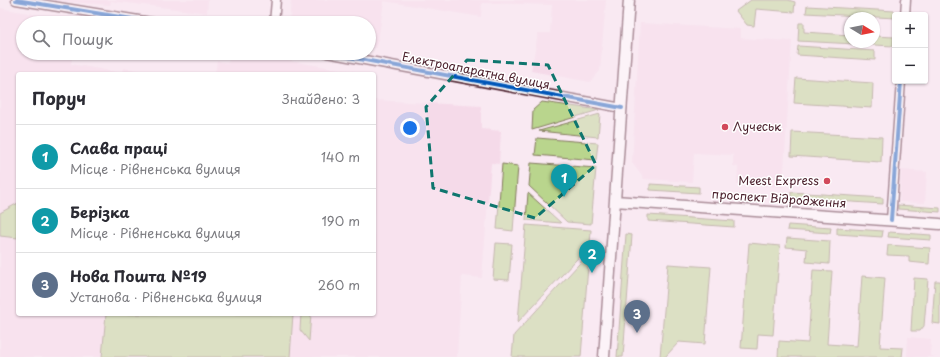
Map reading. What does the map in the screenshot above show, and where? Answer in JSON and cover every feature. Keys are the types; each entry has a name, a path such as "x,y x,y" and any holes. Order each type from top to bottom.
{"main road":[{"path":"604,357 629,0"},
{"name":"проспект Відродження","path":"615,201 940,224"}],"street":[{"path":"16,0 114,16"},
{"path":"275,16 276,0"},
{"path":"905,12 906,0"},
{"name":"Електроапаратна вулиця","path":"365,60 622,108"},
{"path":"892,220 901,84"}],"highlighted area":[{"path":"467,60 548,65 596,165 535,218 433,188 426,107"}],"shaded area":[{"path":"47,0 208,0 207,13 111,1 110,5"},
{"path":"291,0 606,0 600,71 590,82 531,71 538,33 550,33 552,5 482,3 481,17 384,1 377,48 376,16 290,16"},
{"path":"0,8 45,16 16,16 16,60 72,60 71,64 116,72 16,72 16,316 376,316 376,100 481,106 481,129 501,131 499,164 491,163 482,278 462,276 457,357 0,357"},
{"path":"640,23 741,29 741,38 792,41 783,187 737,184 738,167 733,166 733,155 694,153 692,182 644,179 632,163"},
{"path":"229,60 284,60 357,72 215,72 217,61 228,63"},
{"path":"123,68 142,72 122,72"},
{"path":"901,170 927,172 925,203 899,202"},
{"path":"908,337 931,339 930,356 939,357 907,357"}],"green space":[{"path":"751,0 788,0 795,2 794,12 756,9 754,26 747,25 736,11"},
{"path":"807,6 895,11 892,12 892,18 880,17 880,12 844,12 844,15 806,13"},
{"path":"799,23 804,23 804,32 844,35 844,43 798,41"},
{"path":"880,36 892,37 892,46 880,45"},
{"path":"798,46 875,51 875,60 797,55"},
{"path":"796,78 873,83 872,108 794,103"},
{"path":"542,102 599,110 532,130 533,110"},
{"path":"600,114 598,137 539,131"},
{"path":"792,132 882,137 881,162 791,156"},
{"path":"537,138 598,143 596,160 535,155"},
{"path":"531,163 596,168 591,224 567,222 529,186"},
{"path":"502,164 518,166 513,231 497,229"},
{"path":"650,184 699,187 699,193 650,190"},
{"path":"791,192 883,198 883,204 791,198"},
{"path":"528,193 561,223 526,220"},
{"path":"16,204 16,238 0,236 0,213"},
{"path":"898,205 940,208 940,212 898,209"},
{"path":"648,215 734,221 734,227 648,221"},
{"path":"526,225 591,230 590,245 518,322"},
{"path":"788,225 831,228 830,233 787,230"},
{"path":"837,228 883,231 882,237 837,234"},
{"path":"889,232 931,235 931,240 888,237"},
{"path":"626,234 632,235 623,357 617,357"},
{"path":"787,238 830,241 829,264 806,262 807,249 786,247"},
{"path":"496,243 512,244 509,280 493,279"},
{"path":"749,243 780,246 773,335 758,334 757,349 741,348"},
{"path":"888,245 930,248 929,264 909,262 909,256 887,255"},
{"path":"589,253 581,357 512,357 514,335"},
{"path":"668,264 711,267 705,344 679,342 665,357 660,357"},
{"path":"813,270 832,271 827,344 857,346 862,276 885,278 880,347 903,348 902,357 778,357 779,341 808,343"},
{"path":"914,278 928,279 924,326 920,331 911,331"},
{"path":"935,281 940,281 940,324 932,323"},
{"path":"106,316 293,316 290,357 102,357"},
{"path":"301,316 311,316 309,341 300,330"}],"cycle path":[{"path":"16,0 114,16"},
{"path":"365,60 622,108"},
{"path":"891,220 901,84"}],"place":[{"name":"Лучеськ","path":"725,127"},
{"name":"Meest Express","path":"827,181"},
{"name":"Слава праці","path":"564,197"},
{"name":"Берізка","path":"592,273"},
{"name":"Нова Пошта №19","path":"637,333"}]}
